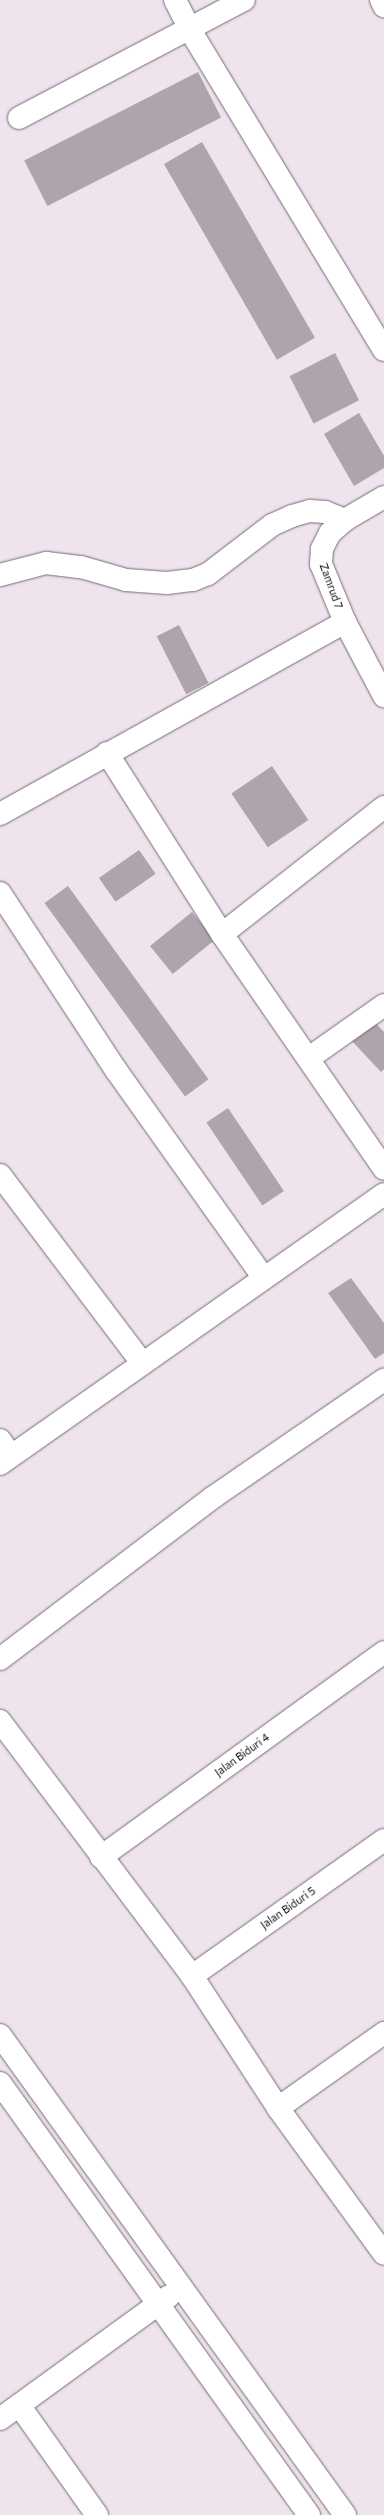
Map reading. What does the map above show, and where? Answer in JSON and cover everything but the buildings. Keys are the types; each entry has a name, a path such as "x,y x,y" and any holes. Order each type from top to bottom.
{"street":[{"path":"175,0 190,30 384,350"},
{"path":"19,118 190,30 244,0"},
{"path":"381,0 384,6"},
{"name":"Zamrud 7","path":"384,497 345,520 330,534 322,549 321,564 345,622 384,696"},
{"path":"0,575 46,563 81,567 126,580 167,583 193,580 208,574 272,525 292,516 318,511 345,520"},
{"path":"0,814 107,753 345,622"},
{"path":"107,753 222,934 309,1058 384,1169"},
{"path":"222,934 384,807"},
{"path":"0,893 116,1070 264,1278"},
{"path":"309,1058 384,1004"},
{"path":"0,1175 142,1363"},
{"path":"4,1454 142,1363 384,1194"},
{"path":"0,1660 212,1498 384,1380"},
{"name":"Jalan Biduri 4","path":"100,1857 384,1652"},
{"path":"0,1721 100,1857 192,1976 278,2108 378,2232 384,2254"},
{"name":"Jalan Biduri 5","path":"192,1976 384,1840"},
{"path":"278,2108 384,2033"},
{"path":"0,2035 344,2515"},
{"path":"0,2083 309,2515"},
{"path":"60,2168 83,2151"},
{"path":"0,2419 180,2288"},
{"path":"227,2401 250,2385"},
{"path":"19,2405 97,2515"}]}
